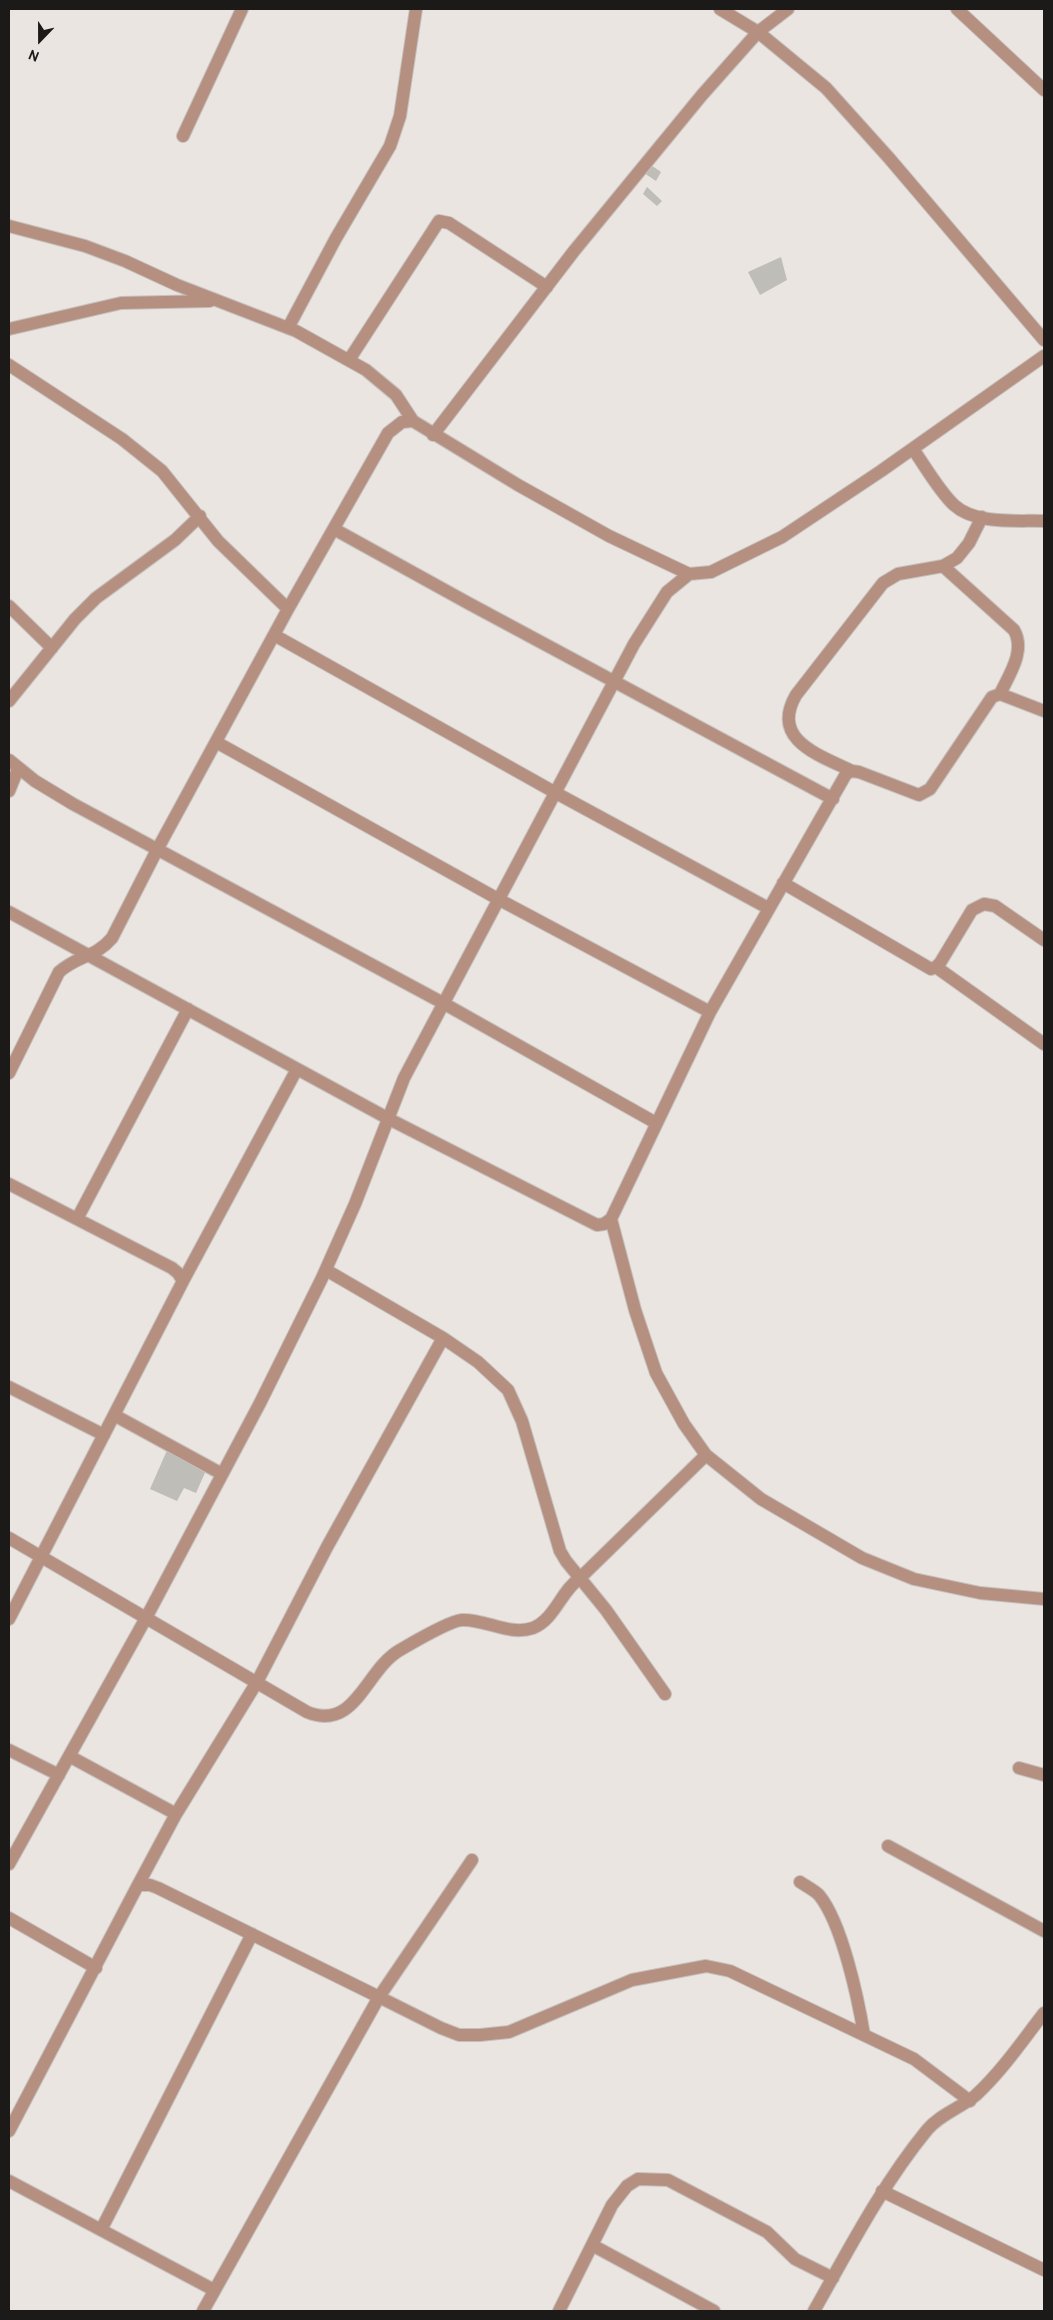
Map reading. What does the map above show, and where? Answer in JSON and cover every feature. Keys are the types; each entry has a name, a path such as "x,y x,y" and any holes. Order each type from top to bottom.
{"street":[{"path":"183,136 242,9"},
{"path":"288,328 336,238 390,146 400,116 416,9"},
{"path":"720,9 758,32 826,88 889,158 1044,340"},
{"path":"433,435 547,286 702,95 758,32 788,9"},
{"path":"957,9 1044,90"},
{"path":"349,360 438,221 449,223 547,286"},
{"path":"9,226 93,249 288,328 366,370 396,395 413,421 433,435 609,536 689,574 711,572 782,537 913,449 1044,356"},
{"path":"9,329 121,303 218,301"},
{"path":"9,365 122,439 162,471 218,540 288,609"},
{"path":"9,1073 59,972 70,962 102,950 112,938 157,850 288,609 388,433 402,422 413,421"},
{"path":"913,449 954,504 964,511 982,517 1044,521"},
{"path":"9,701 96,598 175,540 200,516"},
{"path":"943,566 1014,630 1017,636 1018,653 1000,694 988,701 930,789 925,793 914,793 852,771 807,750 795,738 789,723 788,708 796,695 884,583 898,574 943,566 957,558 969,543 982,517"},
{"path":"334,529 468,603 833,798"},
{"path":"9,1864 146,1618 260,1404 326,1270 389,1119 404,1078 443,1003 652,613 667,592 689,574"},
{"path":"9,606 52,648"},
{"path":"274,635 556,793 768,908"},
{"path":"1000,694 1044,711"},
{"path":"216,742 498,899 710,1012"},
{"path":"9,760 18,769 73,804 443,1003 656,1123"},
{"path":"9,790 18,769"},
{"path":"9,912 389,1119 597,1225 604,1224 611,1219 710,1012 846,774 852,771"},
{"path":"783,883 921,965 931,969 936,967 972,910 984,904 995,906 1044,940"},
{"path":"936,967 1044,1044"},
{"path":"76,1219 188,1009"},
{"path":"9,1620 183,1281 296,1069"},
{"path":"9,1184 172,1268 183,1281"},
{"path":"611,1219 635,1310 656,1373 684,1424 706,1455 761,1499 862,1558 914,1578 980,1593 1044,1599"},
{"path":"326,1270 443,1338 478,1362 508,1390 522,1421 560,1551 606,1610 665,1694"},
{"path":"9,2131 176,1814 257,1682 327,1547 443,1338"},
{"path":"9,1387 104,1434"},
{"path":"114,1415 222,1474"},
{"path":"9,1538 317,1716 326,1717 339,1714 348,1708 387,1660 399,1650 460,1620 518,1630 532,1628 548,1616 568,1587 580,1578 706,1455"},
{"path":"9,1750 59,1775"},
{"path":"69,1756 176,1814"},
{"path":"1019,1768 1044,1775"},
{"path":"888,1846 1044,1931"},
{"path":"203,2311 380,1997 472,1860"},
{"path":"800,1882 818,1894 829,1911 857,1993 864,2035"},
{"path":"138,1885 150,1885 158,1888 441,2028 459,2034 480,2035 509,2032 632,1980 706,1966 730,1971 914,2059 948,2082 970,2101"},
{"path":"9,1918 96,1968"},
{"path":"100,2230 252,1934"},
{"path":"814,2311 882,2191 928,2128 950,2111 970,2101 987,2085 1044,2012"},
{"path":"559,2311 612,2205 627,2186 638,2179 654,2178 668,2180 767,2232 795,2258 833,2278"},
{"path":"9,2181 214,2290"},
{"path":"882,2191 1044,2270"},
{"path":"592,2245 714,2311"}],"building":[{"path":"648,163 661,172 656,181 641,171"},
{"path":"647,187 662,201 657,206 643,194"},
{"path":"781,257 787,280 760,295 748,272"},
{"path":"168,1448 208,1466 196,1493 184,1488 177,1501 150,1489"}]}
